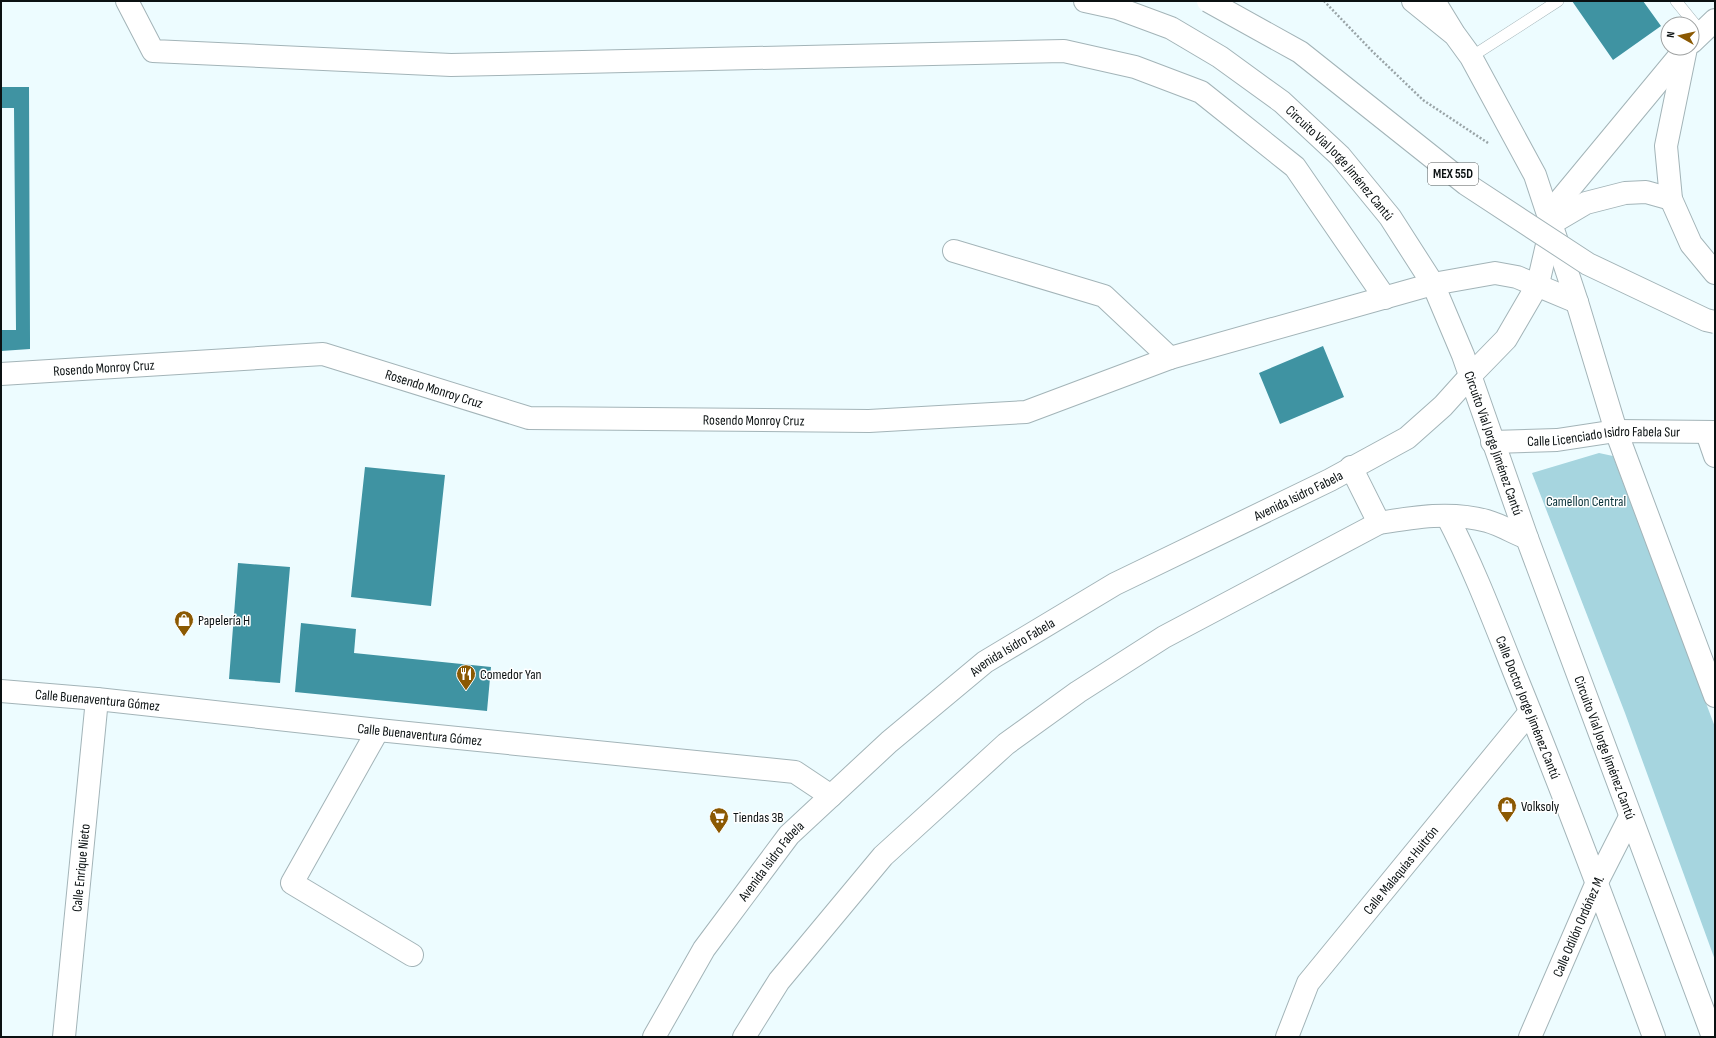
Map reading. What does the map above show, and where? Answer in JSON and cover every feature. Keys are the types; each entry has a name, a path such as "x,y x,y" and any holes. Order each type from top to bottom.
{"main road":[{"path":"127,1 153,51 452,65 1064,51 1128,66 1201,92 1296,167 1385,298"},
{"name":"Circuito Vial Jorge Jiménez Cantú","path":"1085,1 1117,8 1171,28 1220,57 1282,102 1340,156 1390,217 1433,284 1463,355 1492,442 1527,538 1713,1037"},
{"name":"MEX 55D","path":"1208,1 1300,52 1466,184 1588,264 1706,320 1715,322"},
{"path":"1413,1 1455,35"},
{"path":"1434,1 1455,35 1471,57 1535,174 1577,302 1616,431 1715,696"},
{"name":"Avenida Isidro Fabela","path":"654,1037 704,950 789,835 889,742 985,662 1115,584 1330,480 1351,467 1406,438 1443,406 1506,339 1538,284 1552,223 1561,199 1679,56"},
{"path":"1684,56 1666,146 1671,199 1691,244 1715,273"},
{"path":"1552,223 1586,203 1625,193 1646,192 1671,199"},
{"path":"954,251 1104,296 1170,358"},
{"name":"Rosendo Monroy Cruz","path":"1,374 323,354 529,418 869,421 1026,412 1170,358 1433,284 1495,273 1517,277 1538,284 1577,302"},
{"name":"Calle Licenciado Isidro Fabela Sur","path":"1492,442 1557,440 1616,431 1711,432"},
{"path":"1711,432 1715,456"},
{"path":"1351,467 1379,523"},
{"name":"Calle Doctor Jorge Jiménez Cantú","path":"1447,516 1463,548 1530,712 1597,882 1654,1037"},
{"path":"744,1037 779,981 883,856 1006,744 1078,692 1164,637 1379,523 1414,517 1469,517 1488,522 1527,538"},
{"name":"Calle Buenaventura Gómez","path":"1,691 97,699 378,730 796,772 831,796"},
{"name":"Calle Enrique Nieto","path":"64,1037 97,699"},
{"name":"Calle Malaquías Huitrón","path":"1287,1037 1308,983 1530,712"},
{"path":"378,730 292,883 412,955"},
{"name":"Calle Odilón Ordóñez M.","path":"1530,1037 1597,882 1630,817"}],"lane":[{"path":"1471,57 1558,1"},
{"path":"1676,1 1703,32"}],"path":[{"path":"1324,1 1372,51 1423,100 1489,144"}],"green space":[{"name":"Camellon Central","path":"1599,453 1613,456 1715,727 1715,960 1625,713 1532,473"}],"building":[{"path":"1572,1 1643,1 1660,25 1660,27 1613,60"},
{"path":"1,87 29,87 30,349 1,351 1,330 16,330 14,108 1,108"},
{"path":"1323,346 1344,397 1280,424 1259,373"},
{"path":"365,467 445,475 431,606 351,597"},
{"path":"238,563 290,567 280,683 229,679"},
{"path":"301,623 356,629 354,653 491,667 487,711 295,692"}],"place":[{"name":"Papelería H","path":"184,637"},
{"name":"Comedor Yan","path":"466,691"},
{"name":"Volksoly","path":"1507,823"},
{"name":"Tiendas 3B","path":"719,834"}]}
